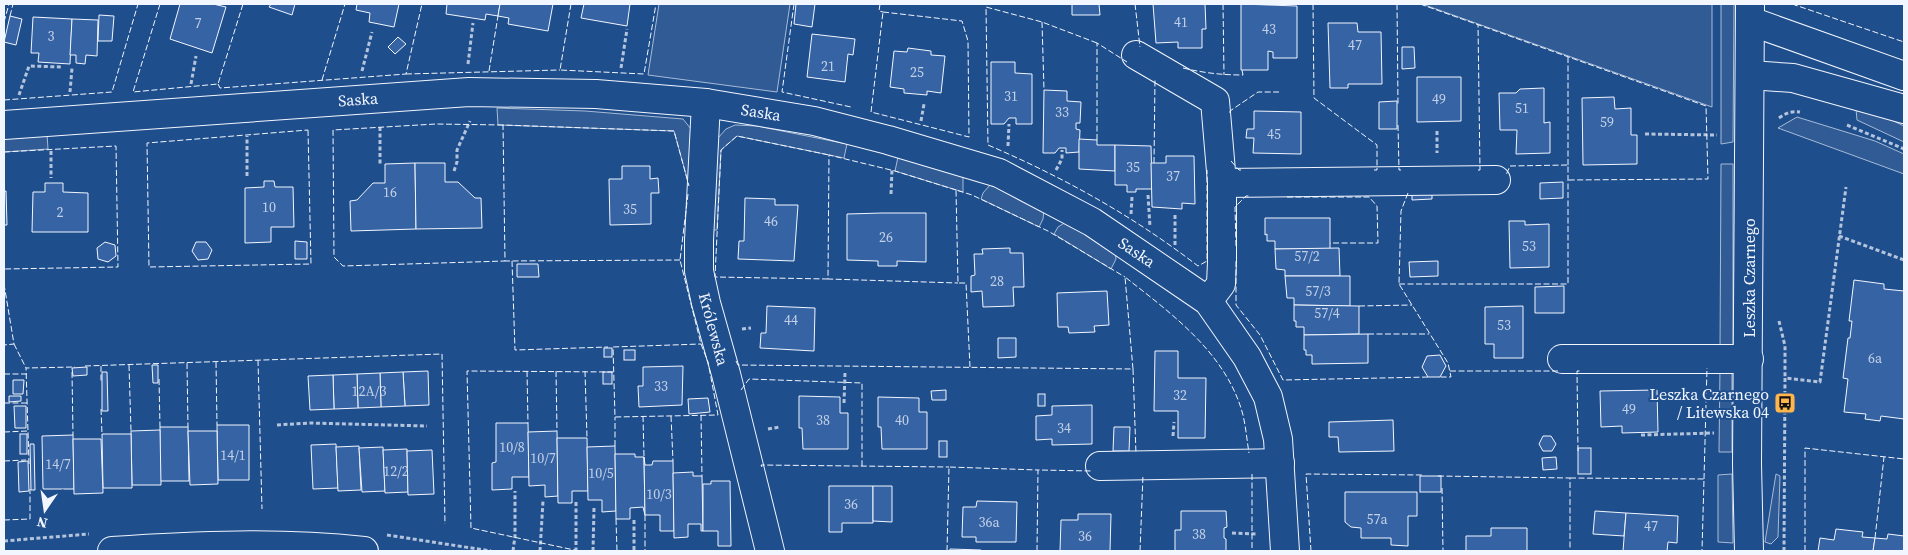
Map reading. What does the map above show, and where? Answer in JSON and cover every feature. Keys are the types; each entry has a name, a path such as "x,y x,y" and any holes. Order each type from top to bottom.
{"street":[{"name":"Leszka Czarnego","path":"1749,551 1747,464 1750,12"},
{"path":"1750,12 1904,76"},
{"path":"1136,55 1215,100 1222,183 1221,284 1208,301"},
{"path":"1750,75 1793,78 1904,109"},
{"name":"Saska","path":"4,125 380,98 468,81 706,103 814,121 888,140 999,173 1092,222 1208,301 1247,357 1268,397 1278,439 1285,551"},
{"name":"Królewska","path":"706,103 699,240 700,271 706,303 728,381 770,551"},
{"path":"1222,183 1496,180"},
{"path":"1562,359 1749,359"},
{"path":"1100,466 1280,463"},
{"path":"112,551 212,546 281,546 364,551"}],"path":[{"path":"454,171 462,134 470,125 468,81 474,23"},
{"path":"620,73 627,29"},
{"path":"361,77 372,32"},
{"path":"191,92 190,86 196,56"},
{"path":"17,99 29,66 62,67"},
{"path":"70,95 72,68"},
{"path":"380,98 380,164"},
{"path":"247,108 247,176"},
{"path":"1777,120 1785,114 1794,111 1802,113"},
{"path":"1842,122 1904,149"},
{"path":"1008,154 1009,124"},
{"path":"1645,134 1717,135"},
{"path":"1053,175 1062,159 1062,150"},
{"path":"1784,551 1785,378 1820,382 1846,187"},
{"path":"1148,195 1150,231"},
{"path":"1175,213 1175,248"},
{"path":"1839,236 1904,260"},
{"path":"844,403 846,373"},
{"path":"277,425 310,423 427,426"},
{"path":"1641,435 1714,433"},
{"path":"513,551 515,491"},
{"path":"540,551 542,501"},
{"path":"576,502 576,551"},
{"path":"593,551 594,508"},
{"path":"634,520 634,551"}],"shaded area":[{"path":"659,4 790,4 777,92 648,75"},
{"path":"1422,4 1712,4 1712,107"},
{"path":"1721,4 1734,4 1733,142 1721,144"},
{"path":"497,108 585,111 683,119 691,129 695,182 688,182 674,131 498,125"},
{"path":"1856,109 1881,115 1904,126 1904,142 1857,120"},
{"path":"1797,117 1875,141 1904,154 1904,174 1778,128"},
{"path":"735,125 757,126 847,144 844,158 737,136 721,150 717,230 710,230 718,138 726,129"},
{"path":"47,134 48,149 4,152 4,137"},
{"path":"898,157 963,176 963,192 895,171"},
{"path":"1721,164 1733,164 1733,349 1720,352"},
{"path":"990,185 1044,209 1043,219 1039,227 981,199 983,193"},
{"path":"1066,222 1115,252 1116,259 1111,269 1054,234 1058,227"},
{"path":"1720,367 1732,367 1732,452 1719,452"},
{"path":"1732,474 1733,543 1718,542 1718,475"},
{"path":"1776,474 1780,476 1778,537 1771,544 1765,542"}],"building":[{"path":"180,4 213,4 226,7 212,53 170,39"},
{"path":"271,4 295,4 292,15 269,7"},
{"path":"357,4 399,4 394,27 369,22 370,13 356,10"},
{"path":"447,4 500,4 498,16 486,14 485,20 446,14"},
{"path":"500,4 553,4 548,31 508,24 509,18 498,16"},
{"path":"584,4 630,4 627,26 581,18"},
{"path":"796,4 815,4 812,27 794,24"},
{"path":"1072,4 1099,4 1100,15 1072,15"},
{"path":"1153,4 1205,4 1206,29 1202,29 1202,48 1178,48 1178,42 1156,43"},
{"path":"1241,4 1297,6 1297,58 1273,58 1273,52 1268,51 1268,70 1241,70"},
{"path":"99,15 114,16 112,41 98,41"},
{"path":"10,16 22,19 16,45 4,42"},
{"path":"33,17 72,19 70,64 38,62 39,53 31,53"},
{"path":"72,19 98,20 97,56 86,55 85,64 76,63 76,55 70,55"},
{"path":"1328,23 1357,23 1358,32 1381,32 1382,84 1348,84 1348,88 1330,88"},
{"path":"812,34 855,39 853,55 848,54 845,82 807,77"},
{"path":"398,37 406,44 395,54 388,47"},
{"path":"1402,47 1414,47 1415,68 1402,69"},
{"path":"908,48 931,51 931,55 945,56 941,93 927,91 927,95 904,93 904,89 890,87 894,51 907,52"},
{"path":"991,62 1015,62 1015,73 1032,74 1032,124 1016,124 1016,118 1009,118 1004,124 991,124"},
{"path":"1417,77 1461,77 1461,121 1417,122"},
{"path":"1544,88 1544,123 1550,122 1550,153 1516,154 1517,130 1500,130 1499,93 1516,93 1520,89"},
{"path":"1044,90 1067,91 1067,101 1081,102 1080,123 1076,123 1076,129 1080,130 1079,152 1066,153 1066,148 1059,148 1055,153 1043,153"},
{"path":"1614,97 1615,109 1631,108 1631,135 1637,135 1637,164 1583,165 1582,98"},
{"path":"1397,101 1397,129 1379,129 1379,102"},
{"path":"1254,111 1301,112 1301,154 1253,153 1254,138 1246,138 1247,129 1254,129"},
{"path":"1079,139 1097,140 1097,145 1115,145 1115,171 1079,169"},
{"path":"1115,145 1151,146 1152,189 1136,189 1136,192 1127,192 1127,185 1115,185"},
{"path":"1166,156 1194,156 1195,204 1182,203 1182,209 1152,207 1151,163 1166,163"},
{"path":"415,163 416,229 351,231 350,201 357,200 373,183 385,183 385,164"},
{"path":"415,163 445,163 445,182 458,182 475,198 481,198 482,228 416,229"},
{"path":"622,166 650,166 650,179 658,178 659,193 651,193 651,224 610,225 609,179 622,179"},
{"path":"264,181 274,181 275,187 293,187 294,227 271,227 271,242 245,243 245,188 264,187"},
{"path":"1563,182 1563,198 1540,199 1540,183"},
{"path":"45,183 63,183 63,192 88,193 88,232 32,232 33,192 45,192"},
{"path":"1412,190 1432,190 1432,199 1412,200"},
{"path":"4,191 6,191 7,225 4,225"},
{"path":"745,198 775,199 775,205 798,205 794,261 738,259 739,241 744,241"},
{"path":"926,213 926,262 897,261 897,266 878,266 878,261 847,260 847,214"},
{"path":"1265,218 1330,218 1330,249 1275,249 1275,241 1267,241 1267,234 1265,235"},
{"path":"1509,221 1525,221 1525,225 1549,224 1549,267 1510,268"},
{"path":"295,241 307,242 307,259 295,259"},
{"path":"105,242 115,245 116,256 108,262 98,259 97,248"},
{"path":"196,242 206,242 212,250 208,259 198,260 192,251"},
{"path":"1010,248 1010,253 1023,253 1024,287 1013,287 1014,306 983,307 982,291 971,292 971,276 975,275 974,254 983,254 982,249"},
{"path":"1339,248 1340,276 1285,276 1285,270 1276,269 1275,249"},
{"path":"1438,261 1438,276 1410,277 1409,262"},
{"path":"517,264 538,264 539,277 517,277"},
{"path":"1285,276 1350,276 1350,306 1294,305 1294,298 1287,298"},
{"path":"1854,280 1884,284 1884,289 1904,291 1904,419 1881,416 1880,421 1865,419 1866,414 1844,412 1848,379 1843,378 1852,321 1849,321"},
{"path":"1564,286 1564,313 1535,313 1535,287"},
{"path":"1107,291 1109,325 1094,326 1095,332 1069,333 1068,327 1058,327 1057,293"},
{"path":"1294,305 1359,306 1359,334 1304,335 1304,327 1296,327 1296,321 1294,321"},
{"path":"767,306 815,308 814,351 760,348 761,333 766,333"},
{"path":"1523,306 1523,358 1494,358 1494,344 1485,344 1485,307"},
{"path":"1368,334 1368,363 1312,364 1312,355 1306,355 1306,350 1304,350 1304,335"},
{"path":"998,338 1016,338 1016,357 998,358"},
{"path":"604,348 612,348 612,357 604,357"},
{"path":"624,350 635,350 635,360 624,360"},
{"path":"1155,351 1178,351 1178,378 1206,378 1205,438 1178,438 1178,411 1154,411"},
{"path":"1440,355 1446,366 1440,377 1428,377 1422,367 1427,356"},
{"path":"152,365 158,365 158,383 153,383"},
{"path":"683,366 682,405 639,407 638,386 643,386 643,367"},
{"path":"87,367 87,375 73,376 72,368"},
{"path":"428,371 429,405 405,406 403,372"},
{"path":"102,372 107,372 108,411 102,411"},
{"path":"403,372 405,406 381,407 380,373"},
{"path":"603,372 612,372 612,384 603,384"},
{"path":"380,373 381,407 358,408 357,374"},
{"path":"357,374 358,408 334,409 333,375"},
{"path":"333,375 334,409 310,410 308,376"},
{"path":"13,380 24,380 23,394 13,394"},
{"path":"946,390 946,400 932,400 931,391"},
{"path":"1657,390 1658,432 1622,433 1622,426 1601,427 1600,391"},
{"path":"1038,394 1045,394 1045,406 1038,406"},
{"path":"9,396 21,396 21,401 9,402"},
{"path":"799,396 840,397 840,413 848,413 848,449 803,449 802,428 799,428"},
{"path":"878,397 919,398 919,412 927,412 927,449 882,449 881,427 878,427"},
{"path":"708,398 710,412 689,414 688,399"},
{"path":"1092,405 1092,444 1052,445 1052,439 1036,440 1036,416 1052,415 1052,406"},
{"path":"14,406 26,406 26,428 15,428"},
{"path":"1393,420 1394,451 1339,452 1338,437 1329,437 1329,422"},
{"path":"496,423 528,423 529,477 512,477 512,489 492,490 492,463 496,462"},
{"path":"217,425 249,425 249,480 218,480"},
{"path":"160,427 188,427 189,481 160,481"},
{"path":"1114,427 1130,427 1129,451 1113,451"},
{"path":"160,430 161,485 132,485 131,431"},
{"path":"188,431 217,431 218,484 190,485"},
{"path":"557,431 558,496 545,497 545,485 529,486 528,432"},
{"path":"20,434 27,434 27,454 20,454"},
{"path":"102,434 131,434 132,488 103,488"},
{"path":"73,435 74,489 43,489 42,436"},
{"path":"1543,436 1551,436 1556,444 1552,451 1543,451 1539,444"},
{"path":"557,438 587,438 588,491 572,491 572,503 558,503"},
{"path":"73,439 101,439 103,493 74,494"},
{"path":"939,441 947,441 947,457 939,457"},
{"path":"30,444 34,444 35,490 31,490"},
{"path":"336,444 338,488 313,489 311,445"},
{"path":"359,446 361,490 338,491 336,447"},
{"path":"615,446 616,511 602,512 602,500 588,500 587,447"},
{"path":"383,447 385,491 362,492 359,448"},
{"path":"1578,448 1591,448 1591,474 1578,474"},
{"path":"407,449 408,492 385,493 383,450"},
{"path":"432,450 434,494 408,495 407,451"},
{"path":"615,454 635,454 635,457 644,457 645,515 643,507 630,508 630,519 616,519"},
{"path":"644,457 645,465 652,465 653,461 673,461 674,531 660,531 660,515 645,515"},
{"path":"1556,457 1557,469 1543,470 1542,458"},
{"path":"28,461 29,491 19,492 18,462"},
{"path":"693,472 693,476 702,476 703,531 701,531 701,524 688,524 688,537 674,538 673,473"},
{"path":"1420,476 1441,476 1441,492 1420,492"},
{"path":"711,481 730,481 731,546 718,546 718,531 703,531 703,484 711,484"},
{"path":"829,486 873,486 873,523 842,523 842,532 829,532"},
{"path":"873,486 892,486 892,522 873,521"},
{"path":"1345,492 1417,492 1417,516 1408,516 1408,546 1391,545 1391,538 1361,538 1361,528 1351,527 1345,522"},
{"path":"977,501 1017,502 1016,542 976,542 976,537 962,537 963,507 976,507"},
{"path":"1181,511 1226,511 1227,527 1224,528 1224,538 1226,539 1226,551 1175,551 1175,530 1181,530"},
{"path":"1595,511 1626,513 1624,536 1593,534"},
{"path":"1626,513 1678,516 1677,543 1668,542 1667,551 1623,551"},
{"path":"1078,514 1111,514 1110,551 1060,551 1061,520 1078,520"},
{"path":"1491,528 1527,528 1527,551 1466,551 1466,536 1491,536"},
{"path":"1836,529 1863,532 1862,537 1875,538 1873,551 1818,551 1820,538 1834,540"},
{"path":"1888,534 1904,536 1904,551 1873,551 1875,538 1887,539"},
{"path":"950,549 981,550 981,551 950,551"}],"fence":[{"path":"4,22 9,4"},
{"path":"10,16 13,4"},
{"path":"4,100 112,92 138,4"},
{"path":"160,4 133,92 218,84 243,4"},
{"path":"322,80 345,4"},
{"path":"218,84 220,88 406,74 422,4"},
{"path":"571,4 560,70 644,74 656,4"},
{"path":"794,4 782,92 851,107"},
{"path":"880,4 879,11 883,12"},
{"path":"1135,4 1140,47"},
{"path":"1223,4 1224,75"},
{"path":"1313,4 1314,98 1377,145 1377,170 1374,170"},
{"path":"1397,4 1398,105"},
{"path":"1420,4 1706,106 1708,179 1567,180"},
{"path":"1792,4 1904,42"},
{"path":"1097,43 1042,22 986,7 988,145 1043,170 1097,199 1148,230 1198,266 1207,261 1207,170"},
{"path":"883,12 962,21 968,41 969,137 871,112 883,12"},
{"path":"489,71 498,16"},
{"path":"1042,22 1044,90"},
{"path":"1478,24 1480,170 1478,170"},
{"path":"1097,140 1097,43 1127,62"},
{"path":"1568,57 1568,165"},
{"path":"1183,68 1235,75 1243,75 1242,70"},
{"path":"406,74 560,70"},
{"path":"1154,163 1155,79"},
{"path":"1230,113 1230,111 1258,92 1279,92"},
{"path":"503,125 436,124 333,130 334,257 343,266 505,261"},
{"path":"680,260 505,261 503,125 674,131 689,186"},
{"path":"1398,125 1399,170 1401,170"},
{"path":"308,130 311,264 149,267 147,143 308,130"},
{"path":"828,279 715,277 721,150 737,136 829,155"},
{"path":"4,152 116,146 118,267 4,269"},
{"path":"956,190 895,171 829,155 828,279 958,283"},
{"path":"1231,161 1241,170"},
{"path":"1399,284 1568,284 1568,165 1510,166 1506,175"},
{"path":"970,367 966,283 958,283 956,190 972,195 1048,231 1125,277"},
{"path":"1408,193 1401,211 1399,284 1448,363 1451,377 1438,377"},
{"path":"688,194 680,260 701,344"},
{"path":"1236,246 1235,207 1246,196 1250,196"},
{"path":"1287,197 1369,197 1377,206 1378,243 1330,243"},
{"path":"512,261 515,350 608,347"},
{"path":"1236,261 1236,305 1260,335 1283,380 1430,377"},
{"path":"1133,369 1125,277 1179,321 1211,354 1235,393 1243,415 1249,453"},
{"path":"4,284 14,344 4,345"},
{"path":"1359,306 1412,305"},
{"path":"1368,334 1429,334"},
{"path":"14,344 26,368"},
{"path":"701,344 708,362 718,415 615,417 613,347 701,344"},
{"path":"85,366 442,354 445,524"},
{"path":"258,360 262,509"},
{"path":"736,361 738,365 1133,369 1136,454"},
{"path":"216,362 217,425"},
{"path":"187,363 188,427"},
{"path":"129,365 131,431"},
{"path":"101,366 101,381"},
{"path":"29,464 26,368 75,367"},
{"path":"1704,479 1707,368"},
{"path":"579,551 471,528 467,371 613,372"},
{"path":"527,371 528,423"},
{"path":"556,371 557,431"},
{"path":"585,371 587,438"},
{"path":"1450,371 1559,371"},
{"path":"1578,451 1577,371 1580,371"},
{"path":"72,372 73,435"},
{"path":"4,374 27,374"},
{"path":"159,379 160,427"},
{"path":"741,390 749,379 862,383 862,466"},
{"path":"4,403 27,403"},
{"path":"101,409 102,434"},
{"path":"701,415 702,476"},
{"path":"643,416 644,457"},
{"path":"671,416 673,461"},
{"path":"615,417 615,446"},
{"path":"4,432 28,431"},
{"path":"1805,551 1805,448 1904,459"},
{"path":"1875,538 1884,457"},
{"path":"4,461 26,460"},
{"path":"762,467 761,465 949,467"},
{"path":"947,551 949,467 1038,470"},
{"path":"1037,551 1038,470 1092,471"},
{"path":"1252,474 1252,551"},
{"path":"1311,551 1306,474 1423,475"},
{"path":"1140,551 1143,475"},
{"path":"1438,476 1570,478 1570,551"},
{"path":"1570,478 1704,479 1702,551"},
{"path":"1442,488 1443,551"},
{"path":"4,520 30,519 30,489"},
{"path":"645,515 645,551"},
{"path":"616,519 617,551"}],"place":[{"name":"Leszka Czarnego / Litewska 04","path":"1785,403"}]}
